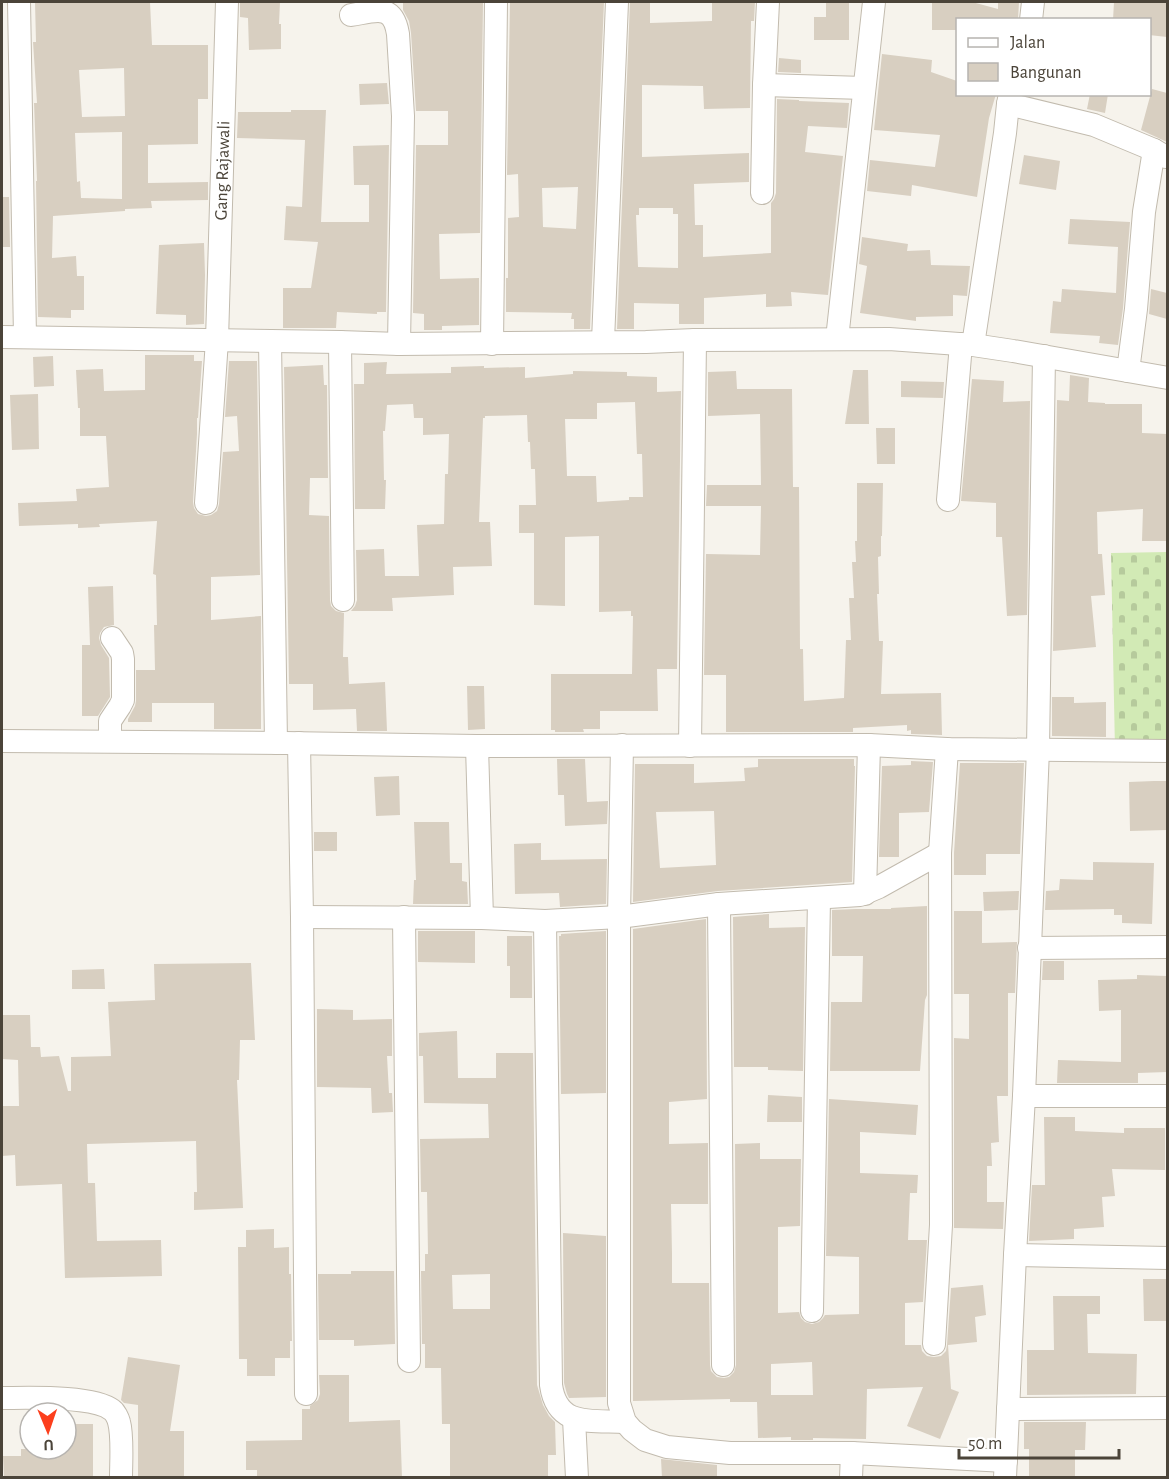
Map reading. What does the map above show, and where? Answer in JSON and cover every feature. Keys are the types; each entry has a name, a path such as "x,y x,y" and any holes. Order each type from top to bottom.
{"street":[{"path":"19,2 25,338"},
{"name":"Gang Rajawali","path":"206,503 217,340 227,2"},
{"path":"492,344 496,2"},
{"path":"603,341 617,2"},
{"path":"762,193 768,2"},
{"path":"837,339 874,2"},
{"path":"1031,18 1033,2"},
{"path":"351,15 385,12 394,18 397,25 404,116 399,344"},
{"path":"764,85 864,88"},
{"path":"948,500 967,345 1009,99 1094,125 1161,154 1144,212 1128,371"},
{"path":"2,337 399,344 646,342 695,339 889,339 967,345 1167,378"},
{"path":"690,746 695,339"},
{"path":"270,340 276,743"},
{"path":"340,342 343,600"},
{"path":"622,746 619,917 619,1403 625,1422 638,1436 667,1448 730,1453 852,1453 1006,1469 1038,749 1044,356"},
{"path":"110,741 110,721 120,706 123,695 122,653 112,638"},
{"path":"2,741 477,746 869,745 947,749 1167,751"},
{"path":"299,743 306,1394"},
{"path":"865,894 869,745"},
{"path":"477,746 482,918"},
{"path":"934,1344 940,1225 940,854 947,749"},
{"path":"302,917 482,918 544,921 619,917 719,904 865,894 940,854"},
{"path":"812,1311 819,898"},
{"path":"719,904 723,1365"},
{"path":"404,917 409,1361"},
{"path":"544,921 552,1395 561,1410 574,1419 625,1422"},
{"path":"1029,948 1167,947"},
{"path":"1024,1096 1167,1096"},
{"path":"1015,1255 1167,1258"},
{"path":"2,1398 56,1397 92,1402 112,1410 119,1420 121,1478"},
{"path":"1008,1409 1167,1408"},
{"path":"574,1419 577,1478"},
{"path":"851,1478 852,1453"}],"green space":[{"path":"1167,552 1167,749 1115,750 1111,553"}],"building":[{"path":"35,2 150,2 152,45 208,45 208,99 198,99 198,144 148,145 148,183 208,182 208,200 151,201 152,208 53,216 52,258 76,256 77,276 84,276 84,310 71,310 71,318 38,317 34,103 37,103 33,42 36,42","holes":["124,68 125,116 82,117 79,70","122,132 122,199 81,198 80,181 77,182 75,133"]},
{"path":"240,2 280,2 281,49 249,50 248,18 240,17"},
{"path":"403,2 483,2 480,233 439,234 440,279 479,278 479,325 442,326 442,330 424,330 424,314 413,313 416,145 448,145 448,111 416,111 411,33 409,21 403,10"},
{"path":"510,2 604,2 590,329 574,329 572,313 506,312 508,218 519,217 518,174 507,175","holes":["578,187 576,229 543,227 542,188"]},
{"path":"630,2 650,2 650,23 712,21 712,2 755,2 754,21 751,21 750,108 704,109 703,86 642,85 642,157 749,153 749,182 694,184 695,225 703,225 703,257 771,253 771,203 776,193 777,99 849,103 847,128 808,126 805,152 843,156 828,295 791,292 792,306 766,307 766,294 704,298 704,324 679,324 679,304 634,303 634,329 617,329","holes":["639,208 673,208 673,214 678,214 678,268 638,267 636,215 639,215"]},
{"path":"826,2 849,2 849,40 814,40 814,17 826,17"},
{"path":"932,2 972,2 998,9 998,2 1019,2 1018,18 956,18 956,30 932,30"},
{"path":"1114,2 1167,2 1167,37 1151,35 1151,18 1113,18"},
{"path":"882,54 932,60 931,72 956,81 956,96 995,96 989,118 977,197 912,185 911,196 867,191 870,160 935,167 940,135 874,130"},
{"path":"779,58 801,60 801,73 778,72"},
{"path":"387,83 389,104 360,105 359,84"},
{"path":"1152,89 1167,93 1167,142 1141,130"},
{"path":"1090,96 1108,96 1105,113 1087,109"},
{"path":"291,110 326,110 321,222 369,222 369,185 354,185 353,146 389,145 386,312 377,312 377,314 337,312 336,328 283,328 283,288 311,288 318,242 284,240 286,206 302,207 305,140 237,138 238,112 291,112"},
{"path":"1024,155 1060,161 1056,190 1019,184"},
{"path":"2,197 9,197 10,247 2,247"},
{"path":"1070,219 1130,222 1118,345 1099,343 1100,336 1050,333 1053,301 1061,302 1062,289 1116,293 1118,247 1068,244"},
{"path":"862,237 908,244 907,251 930,250 931,265 970,266 967,296 953,295 953,316 916,317 916,321 860,313 867,266 859,264"},
{"path":"204,243 204,324 186,325 186,315 156,314 159,245"},
{"path":"1151,289 1167,293 1167,319 1149,314"},
{"path":"145,355 194,355 194,361 202,361 193,502 198,514 206,516 217,511 219,504 223,452 239,451 237,416 225,417 229,361 257,361 260,575 211,577 211,620 261,616 261,729 214,729 214,703 152,703 152,722 128,722 136,701 136,670 155,670 156,575 153,574 157,521 99,524 100,527 78,528 78,524 19,526 18,503 77,501 76,489 109,487 106,436 80,436 76,370 103,369 104,391 145,390"},
{"path":"53,356 54,386 34,387 33,357"},
{"path":"387,362 386,374 451,373 451,367 484,366 484,368 525,367 525,378 573,374 573,371 627,372 627,376 657,377 657,392 681,391 677,669 657,669 658,711 600,711 600,729 583,729 584,732 551,730 551,674 632,674 633,616 631,616 631,611 599,612 599,536 565,537 565,606 534,605 534,533 519,533 519,505 536,505 535,469 531,469 527,415 485,416 483,418 479,522 490,522 492,566 453,567 454,595 392,598 393,611 351,611 357,600 356,550 384,549 385,576 419,576 417,525 444,524 445,474 448,474 449,434 423,435 423,418 414,418 413,404 387,405 385,431 383,431 385,509 355,509 354,384 364,384 364,363","holes":["635,402 637,454 642,454 643,497 597,502 596,476 567,476 565,419 597,419 597,403"]},
{"path":"323,365 324,385 327,385 328,478 310,478 309,515 329,516 330,600 331,606 336,611 344,613 343,657 348,657 349,684 385,682 387,731 357,731 356,709 313,710 313,684 289,684 284,367"},
{"path":"853,370 868,370 869,424 845,424"},
{"path":"736,371 737,389 792,389 793,487 799,487 800,649 803,649 804,701 844,698 846,640 851,640 849,598 854,598 852,562 856,562 857,483 883,483 881,556 878,557 879,594 877,594 879,641 883,641 881,694 941,693 942,735 911,734 911,730 907,731 907,725 853,728 853,732 726,732 726,675 704,675 706,554 760,555 761,506 706,506 707,485 761,485 760,414 708,416 708,372"},
{"path":"1070,375 1089,378 1088,402 1142,404 1142,433 1167,434 1167,541 1142,541 1143,509 1097,512 1098,554 1102,554 1105,595 1091,596 1096,647 1053,651 1057,400 1069,401"},
{"path":"972,379 1004,381 1003,402 1030,401 1027,615 1007,616 1002,537 996,537 996,503 961,501"},
{"path":"901,381 944,382 943,398 901,397"},
{"path":"38,394 39,449 12,450 10,395"},
{"path":"876,428 895,428 895,464 877,464"},
{"path":"113,586 114,625 104,627 99,638 109,658 110,697 98,716 82,716 82,645 90,645 88,587"},
{"path":"467,686 484,686 485,729 468,730"},
{"path":"1052,697 1074,697 1074,703 1106,702 1106,737 1052,736"},
{"path":"557,759 585,759 587,802 608,801 607,824 565,826 564,795 558,795"},
{"path":"758,759 854,759 852,882 718,891 633,902 635,764 694,764 694,783 745,781 744,768 758,767","holes":["714,811 716,865 660,868 656,812"]},
{"path":"911,761 933,762 929,812 899,813 899,857 879,857 882,766 911,765"},
{"path":"960,763 1024,763 1020,854 986,854 986,875 954,875"},
{"path":"399,776 400,815 376,816 374,777"},
{"path":"1167,781 1167,830 1130,831 1129,782"},
{"path":"414,822 449,822 450,863 462,863 462,881 467,882 468,904 413,904 414,880 416,880"},
{"path":"314,832 337,832 337,851 314,851"},
{"path":"541,843 541,860 607,859 606,904 560,907 559,893 515,894 514,844"},
{"path":"1093,862 1154,863 1152,924 1122,923 1122,915 1114,915 1114,909 1045,910 1046,891 1059,890 1060,879 1093,880"},
{"path":"1019,891 1018,910 984,911 983,892"},
{"path":"927,906 927,995 920,1071 830,1071 831,1002 862,1002 863,956 832,956 832,910"},
{"path":"954,911 982,911 982,943 1017,942 1015,993 1008,993 1008,1096 997,1096 999,1142 991,1143 992,1166 987,1166 987,1202 1004,1202 1003,1229 954,1228 954,1038 969,1039 969,994 954,994"},
{"path":"769,914 769,928 805,927 803,1071 768,1070 768,1067 734,1067 733,917"},
{"path":"706,919 707,1099 669,1102 669,1144 708,1143 708,1204 671,1204 672,1283 709,1283 711,1371 717,1377 729,1377 736,1365 735,1144 760,1143 760,1159 801,1159 800,1226 778,1227 778,1313 799,1312 805,1322 812,1324 819,1322 825,1315 859,1314 859,1257 826,1256 829,1099 918,1105 916,1135 860,1132 860,1173 918,1175 917,1193 910,1193 908,1240 927,1240 923,1302 905,1303 905,1345 921,1345 922,1351 927,1356 941,1356 946,1351 947,1345 951,1288 983,1285 986,1315 975,1317 977,1342 948,1345 951,1389 959,1392 940,1439 907,1426 923,1387 867,1389 866,1439 758,1438 757,1402 730,1402 730,1399 633,1401 633,929","holes":["812,1362 813,1395 771,1395 771,1364"]},
{"path":"418,931 475,931 475,963 418,962"},
{"path":"606,931 606,1093 561,1094 559,936"},
{"path":"507,936 532,936 532,998 510,998"},
{"path":"1043,961 1064,961 1064,980 1042,980"},
{"path":"251,963 255,1040 240,1040 239,1080 237,1080 243,1208 194,1210 194,1192 197,1192 196,1141 87,1144 88,1183 95,1183 97,1241 161,1240 162,1276 65,1278 62,1184 16,1186 15,1155 2,1156 2,1106 19,1106 18,1060 2,1059 2,1015 30,1015 31,1047 40,1047 41,1057 59,1056 68,1091 71,1091 71,1057 111,1056 108,1002 155,1000 154,964"},
{"path":"104,969 105,989 72,989 72,970"},
{"path":"1137,975 1167,976 1167,1072 1138,1073 1138,1083 1057,1083 1058,1060 1121,1062 1121,1010 1099,1011 1098,980 1137,979"},
{"path":"317,1009 353,1010 353,1020 392,1019 392,1056 387,1056 389,1093 392,1093 393,1112 372,1113 371,1088 317,1087"},
{"path":"457,1031 458,1078 496,1078 496,1053 533,1053 537,1385 543,1405 555,1422 556,1455 548,1455 548,1478 450,1478 450,1424 442,1424 441,1368 425,1368 425,1344 422,1344 421,1271 425,1271 425,1254 428,1254 427,1192 421,1192 420,1139 489,1138 488,1104 424,1103 423,1056 419,1056 419,1033","holes":["490,1274 490,1309 453,1309 452,1275"]},
{"path":"768,1095 802,1097 802,1122 767,1122"},
{"path":"1044,1117 1075,1117 1075,1131 1124,1133 1124,1128 1165,1128 1165,1170 1112,1169 1115,1196 1102,1197 1104,1227 1074,1229 1074,1239 1029,1241 1032,1185 1045,1185"},
{"path":"274,1229 274,1248 289,1247 292,1341 290,1341 290,1358 275,1358 275,1376 247,1376 247,1359 239,1359 238,1247 246,1247 246,1230"},
{"path":"563,1233 606,1236 606,1397 569,1398 564,1383"},
{"path":"351,1271 394,1271 395,1344 354,1346 354,1340 319,1340 318,1274 351,1274"},
{"path":"1143,1279 1167,1279 1167,1321 1144,1321"},
{"path":"1053,1296 1100,1296 1100,1314 1087,1314 1088,1353 1137,1354 1136,1394 1027,1395 1027,1350 1054,1350"},
{"path":"128,1357 180,1365 170,1431 184,1431 184,1478 138,1478 138,1405 124,1403 121,1400"},
{"path":"319,1375 349,1375 349,1422 400,1420 402,1478 257,1478 257,1470 246,1470 246,1441 302,1440 302,1409 310,1409 310,1406 318,1400"},
{"path":"1024,1422 1086,1422 1085,1450 1075,1450 1075,1478 1029,1478 1029,1449 1024,1449"},
{"path":"78,1424 93,1424 93,1478 4,1478 3,1456 18,1456 18,1461 78,1461"},
{"path":"661,1459 717,1465 717,1478 662,1478"}]}
